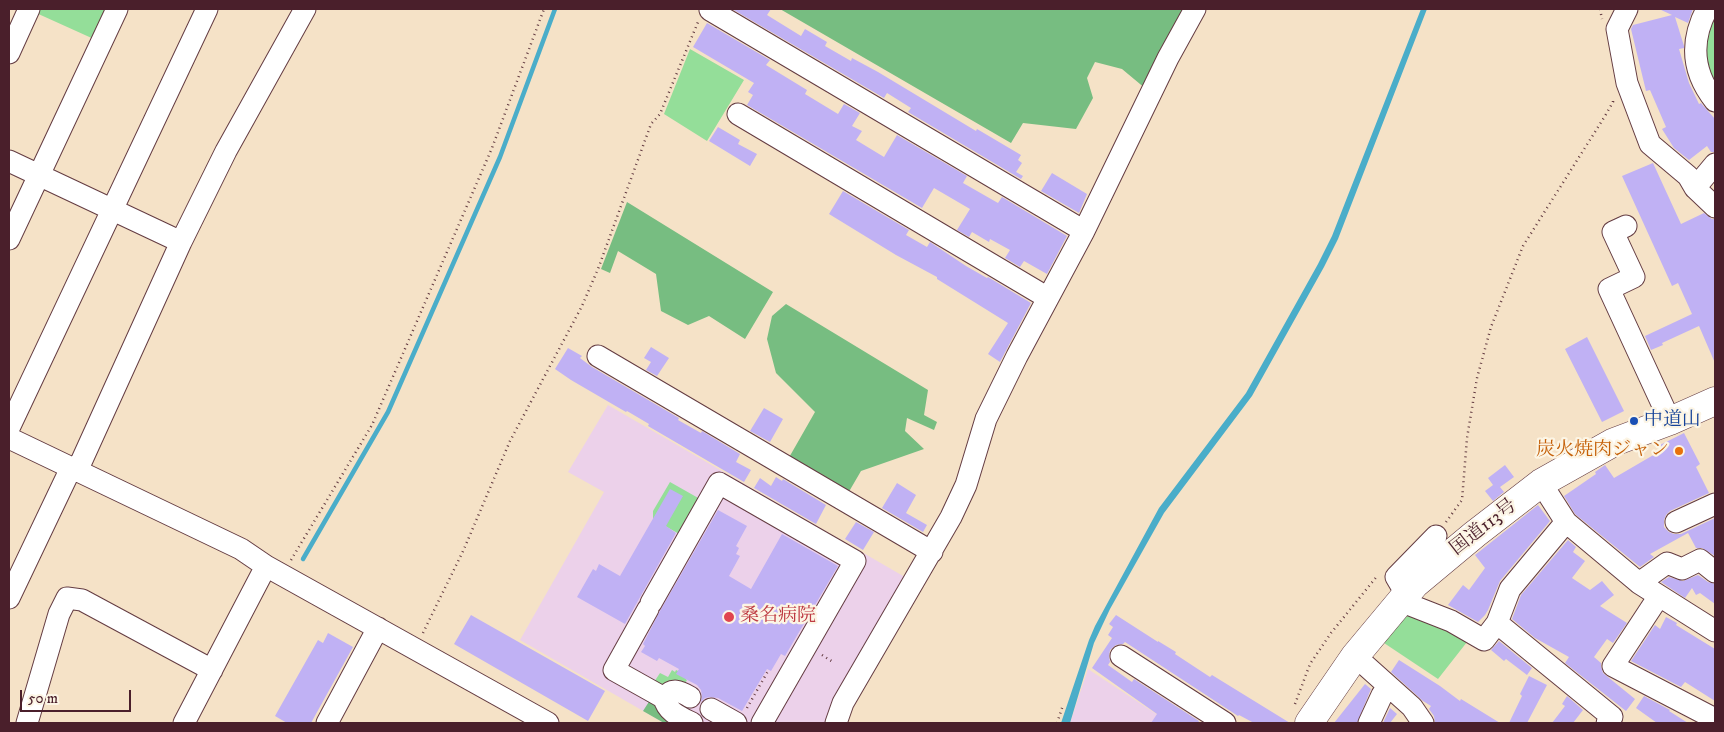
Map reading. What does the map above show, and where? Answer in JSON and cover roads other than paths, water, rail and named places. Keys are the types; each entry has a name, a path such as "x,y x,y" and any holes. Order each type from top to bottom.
{"highway":[{"name":"国道113号","path":"1301,716 1355,656 1415,584 1541,483 1614,442 1670,421 1715,401"}],"street":[{"path":"9,53 29,9"},
{"path":"9,240 38,174 117,9"},
{"path":"9,428 206,9"},
{"path":"9,598 74,470 226,151 304,9"},
{"path":"836,723 843,703 951,517 966,485 986,419 1017,356 1084,231 1168,58 1195,9"},
{"path":"1627,9 1617,29 1627,83 1650,144 1688,176 1695,188 1715,207"},
{"path":"1707,9 1700,22 1695,54 1702,81 1715,101"},
{"path":"705,13 1084,231"},
{"path":"738,114 1048,298"},
{"path":"9,161 181,242"},
{"path":"1695,188 1715,164"},
{"path":"1626,226 1613,232 1634,277 1609,289 1670,421"},
{"path":"598,356 932,552"},
{"path":"9,438 241,549 274,570 548,723"},
{"path":"692,723 669,710 664,698 614,670 719,483 855,561 762,723"},
{"path":"1541,483 1566,522 1639,583 1715,631"},
{"path":"1676,522 1715,504"},
{"path":"1436,536 1396,577 1403,597 1484,640 1497,623 1510,589 1566,522"},
{"path":"1639,583 1667,563 1682,569 1700,560 1715,572"},
{"path":"184,723 212,670 274,570"},
{"path":"1659,596 1613,666 1715,720"},
{"path":"27,723 59,614 68,598 82,600 212,670"},
{"path":"1497,623 1612,717 1607,723"},
{"path":"329,723 378,628"},
{"path":"1121,656 1225,723"},
{"path":"1355,656 1412,707 1423,723"},
{"path":"1369,723 1388,686"},
{"path":"664,698 674,690 690,697"},
{"path":"711,709 741,717"}],"water":[{"path":"1421,9 1427,9 1338,239 1324,267 1252,396 1164,513 1110,609 1094,643 1070,723 1061,723 1095,626 1159,508 1246,393 1318,264 1332,236"}],"waterway":[{"path":"303,559 388,412 500,157 555,9"}],"place":[{"name":"中道山","path":"1634,421"},
{"name":"炭火焼肉ジャン","path":"1679,451"},
{"name":"桑名病院","path":"729,617"}]}
